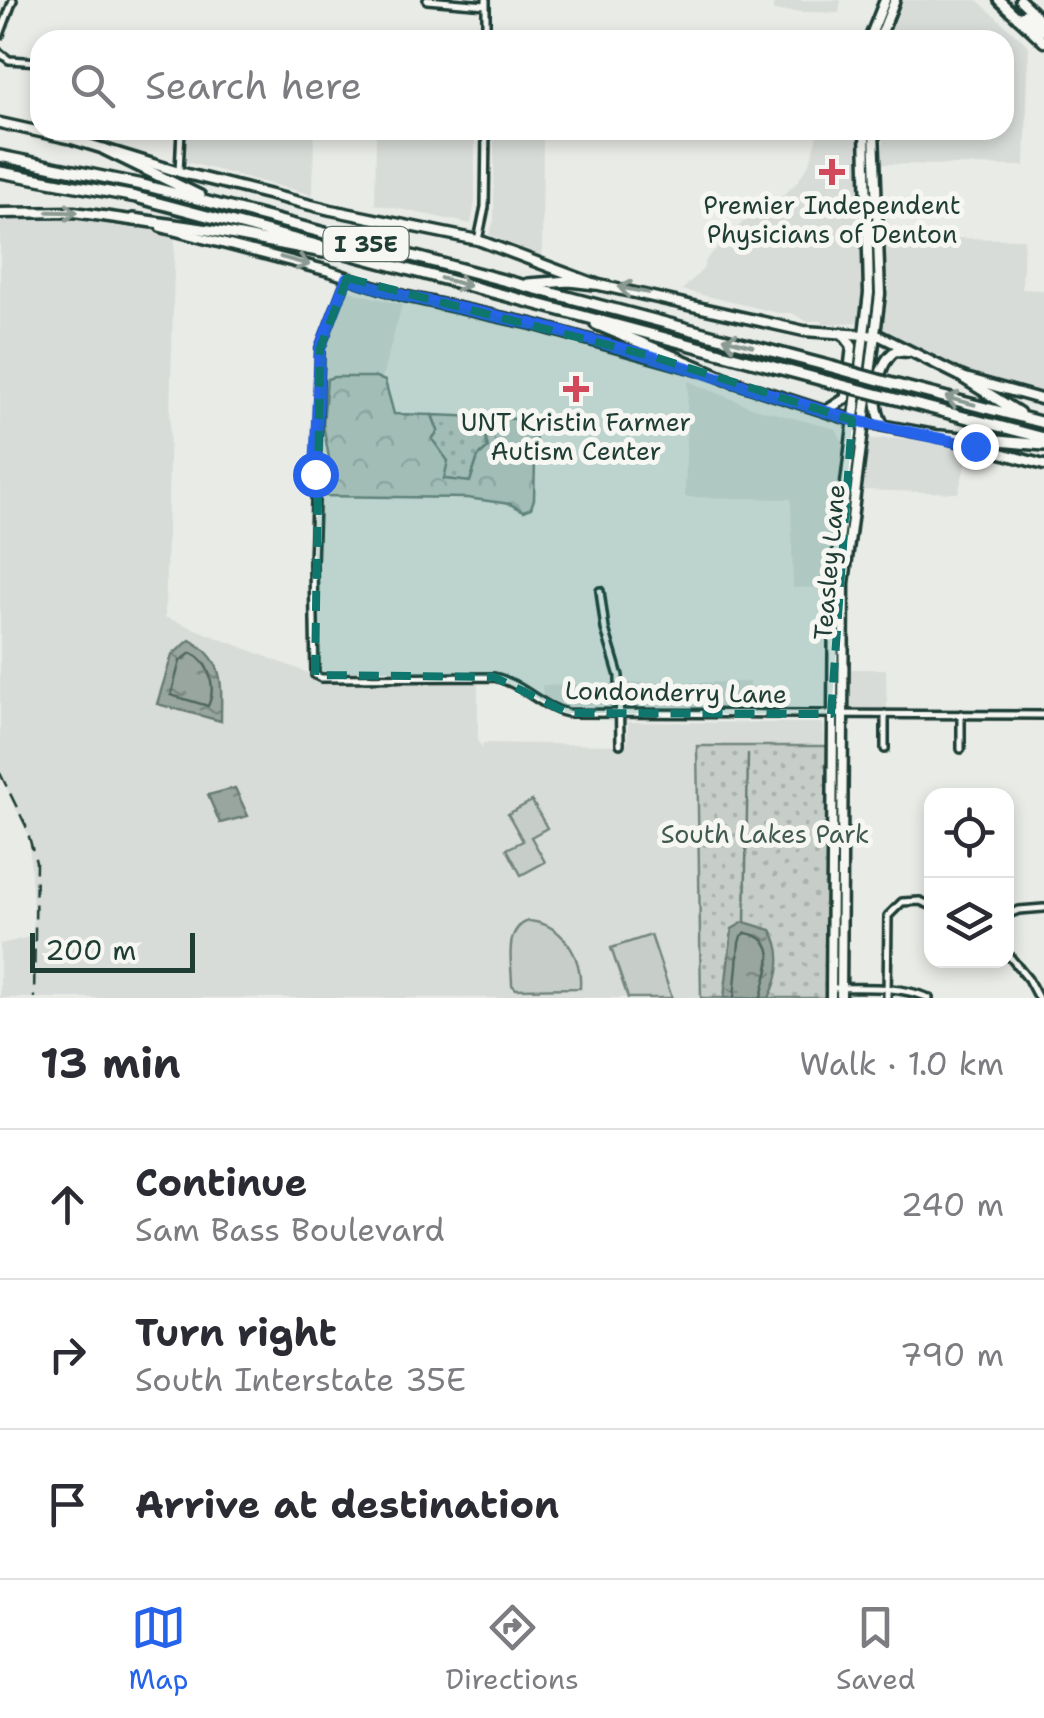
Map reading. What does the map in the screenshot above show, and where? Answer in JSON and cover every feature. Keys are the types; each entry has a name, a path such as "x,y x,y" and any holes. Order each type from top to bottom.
{"highway":[{"path":"104,148 211,202"},
{"name":"I 35E","path":"0,156 109,176 1044,422"},
{"name":"I 35E","path":"0,172 106,190 892,398 1044,442"},
{"path":"129,219 361,256"},
{"path":"522,285 569,281 595,284"},
{"path":"580,316 727,379"},
{"path":"962,377 1027,418"},
{"path":"940,436 1044,442"}],"main road":[{"path":"873,30 885,0"},
{"path":"883,30 896,0"},
{"path":"999,0 1044,42"},
{"path":"1020,0 1044,27"},
{"path":"1017,17 1025,14 1044,27"},
{"path":"0,123 30,130"},
{"path":"71,140 331,210 478,240 595,284 804,331 886,338 962,377 1044,400"},
{"name":"Teasley Lane","path":"836,993 834,583 880,284 867,140"},
{"name":"Teasley Lane","path":"874,140 874,246"},
{"path":"0,213 74,212 129,219 330,270 404,296 532,324 857,420 940,436 1044,465"},
{"path":"826,411 846,398 852,346 842,333"},
{"path":"884,425 875,407 885,359 894,351 912,353"},
{"name":"Teasley Lane","path":"836,714 857,420"},
{"path":"834,583 844,584"}],"street":[{"path":"0,35 13,0"},
{"path":"428,0 486,2 486,30"},
{"path":"0,53 9,60 30,61"},
{"path":"179,172 180,140"},
{"path":"478,240 485,207 486,140"},
{"name":"Londonderry Lane","path":"347,278 320,348 312,667 317,676 494,678 508,680 555,710 621,714 1044,715"},
{"path":"600,591 618,676 620,744"},
{"path":"885,714 885,749"},
{"path":"961,714 961,749"},
{"path":"887,998 887,922 892,909 913,900 924,903"},
{"path":"1014,914 1044,908"},
{"path":"1014,962 1038,998"},
{"path":"836,993 886,988 929,998"}],"highlighted area":[{"path":"347,278 651,356 852,420 831,714 568,713 494,677 315,675 320,348"}],"shaded area":[{"path":"773,0 841,0 839,13 773,11"},
{"path":"904,0 977,0 1011,30 891,30"},
{"path":"1014,33 1029,46 1025,166 883,164 883,140 1014,140"},
{"path":"183,140 314,140 313,195 182,161"},
{"path":"376,140 475,141 471,224 375,204"},
{"path":"494,140 543,140 542,256 489,235 494,220"},
{"path":"816,140 858,140 864,271 859,322 806,321 792,313 682,290 743,222 798,181 811,160"},
{"path":"0,211 56,211 175,230 165,617 321,678 478,677 478,742 482,747 483,743 627,745 628,722 823,723 824,746 698,746 701,998 0,998 0,944 34,936 29,837 0,774"},
{"path":"883,237 1024,239 1022,289 1044,290 1044,396 962,375 882,331"},
{"path":"349,291 402,305 380,385 324,387 326,349"},
{"path":"688,381 754,408 836,429 844,445 825,587 793,588 791,499 685,497"},
{"path":"912,438 969,452 958,493 859,490 870,439"},
{"path":"845,669 886,669 887,708 850,708 845,703"},
{"path":"749,682 749,707 627,706 627,683"},
{"path":"612,684 612,705 569,706 543,697 542,685"}],"green space":[{"path":"376,377 385,381 394,414 432,415 438,431 432,439 448,461 444,479 470,482 478,457 488,448 481,417 533,420 536,423 531,508 524,511 510,504 467,498 321,496 323,465 329,458 323,424 327,379"},
{"path":"432,415 481,417 488,448 478,457 470,482 444,479 437,444 432,439 438,431"},
{"name":"South Lakes Park","path":"697,746 830,746 831,998 701,998"},
{"path":"532,801 547,828 531,837 545,862 521,875 507,849 523,841 508,814"},
{"path":"528,921 551,928 568,944 578,965 580,988 516,989 512,985 512,939 520,925"},
{"path":"651,935 672,998 628,998 611,948"}],"water":[{"path":"190,640 216,665 221,684 221,721 157,704 172,655"},
{"path":"235,788 248,816 220,823 208,795"},
{"path":"744,922 771,930 778,946 779,964 769,998 724,998 732,929"}],"waterway":[{"path":"745,922 748,754"}],"railway":[{"path":"0,773 26,826 36,862 34,998"}],"place":[{"name":"Premier Independent Physicians of Denton","path":"832,172"},
{"name":"UNT Kristin Farmer Autism Center","path":"576,389"}],"route":[{"path":"315,474 320,348 347,278 404,296 532,324 650,356 852,420 975,446"}]}
